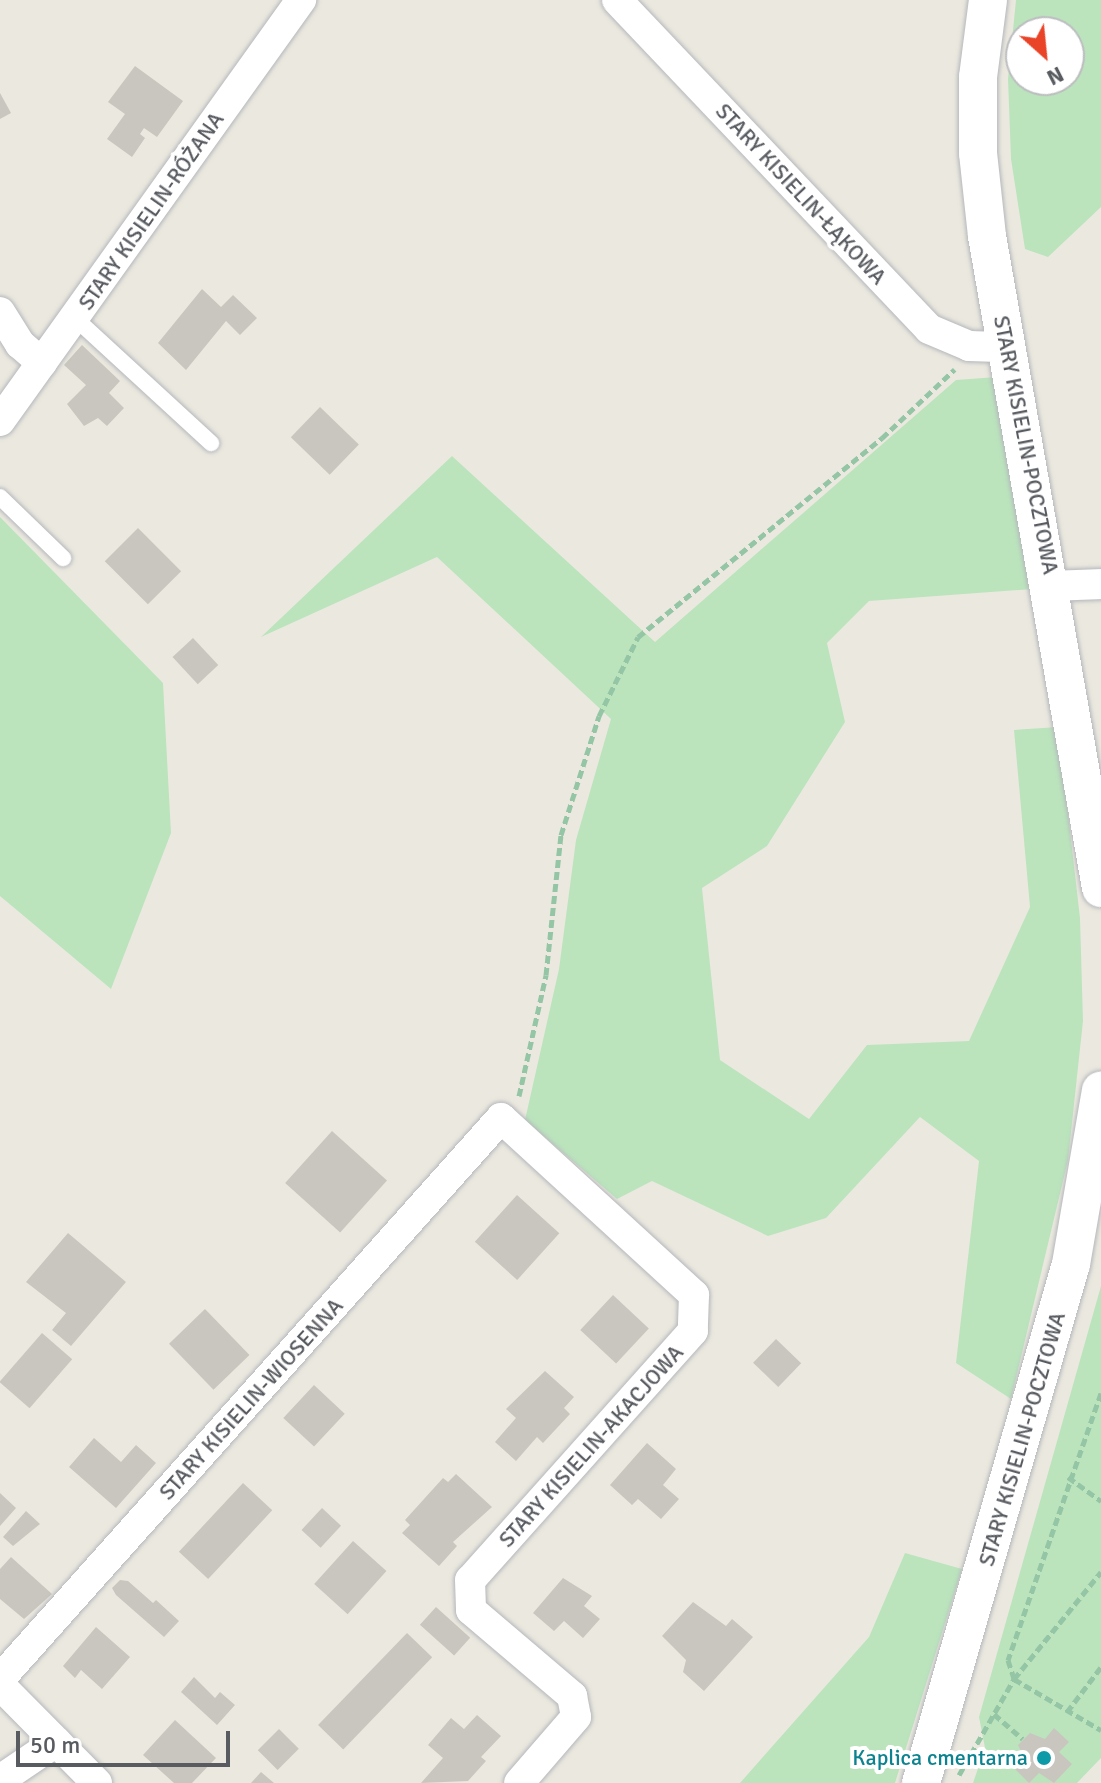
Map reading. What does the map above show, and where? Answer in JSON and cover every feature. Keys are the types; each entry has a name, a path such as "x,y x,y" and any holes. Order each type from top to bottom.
{"street":[{"name":"STARY KISIELIN-RÓŻANA","path":"0,421 301,0"},
{"name":"STARY KISIELIN-ŁĄKOWA","path":"617,0 929,329 969,346 1007,347"},
{"name":"STARY KISIELIN-POCZTOWA","path":"988,0 978,77 978,153 1007,347 1052,586 1101,888"},
{"path":"0,312 20,344 42,363"},
{"path":"1052,586 1101,584"},
{"name":"STARY KISIELIN-POCZTOWA","path":"921,1783 1071,1264 1101,1091"},
{"name":"STARY KISIELIN-WIOSENNA","path":"0,1679 501,1118"},
{"name":"STARY KISIELIN-AKACJOWA","path":"501,1118 694,1295 693,1331 470,1580 471,1610 572,1696 576,1717 519,1783"},
{"path":"0,1685 97,1783"},
{"path":"0,1780 56,1742"}],"lane":[{"path":"75,318 211,443"},
{"path":"0,497 63,558"}],"path":[{"path":"501,1118 523,1090 546,975 561,835 599,716 638,637 882,438 951,374 969,346"},
{"path":"1101,1393 1068,1477 1008,1660 1014,1679 1101,1730"},
{"path":"1068,1477 1101,1501"},
{"path":"955,1783 1014,1679 1101,1572"},
{"path":"1067,1712 1101,1667"},
{"path":"994,1714 1023,1739"}],"green space":[{"path":"1016,0 1101,0 1101,207 1048,257 1025,249 1011,159 1009,96 1085,96 1085,16 1014,16"},
{"path":"997,377 1033,589 869,601 827,643 845,722 767,846 702,888 720,1060 809,1119 867,1045 969,1041 1030,907 1014,730 1058,727 1080,918 1083,1021 1068,1160 1011,1399 956,1363 979,1161 920,1117 826,1218 768,1236 652,1181 617,1199 525,1120 559,969 576,840 611,719 437,557 261,637 452,456 655,642 956,380"},
{"path":"0,517 163,683 171,833 111,989 0,896"},
{"path":"1101,1286 1101,1758 1077,1783 973,1783 985,1748 979,1717"},
{"path":"905,1553 962,1569 895,1783 740,1783 869,1637"}],"building":[{"path":"135,66 183,101 157,137 144,128 140,134 145,138 132,157 107,139 125,114 108,102"},
{"path":"0,93 11,113 0,119"},
{"path":"202,289 221,307 233,295 257,318 240,335 226,321 186,370 158,343"},
{"path":"82,345 120,381 109,393 124,408 107,426 98,418 84,426 67,404 86,385 64,365"},
{"path":"320,407 359,445 330,475 291,437"},
{"path":"138,528 181,571 148,604 105,561"},
{"path":"193,638 218,665 198,684 173,657"},
{"path":"332,1131 387,1181 340,1233 285,1183"},
{"path":"517,1195 559,1233 517,1280 475,1242"},
{"path":"68,1233 126,1282 71,1346 52,1330 66,1313 26,1282"},
{"path":"613,1295 649,1328 616,1364 580,1330"},
{"path":"205,1309 249,1355 213,1390 169,1344"},
{"path":"42,1333 72,1359 30,1408 0,1381"},
{"path":"776,1339 801,1363 778,1387 753,1363"},
{"path":"545,1371 574,1397 564,1408 570,1414 543,1443 537,1437 516,1461 495,1442 516,1418 506,1409"},
{"path":"314,1385 345,1414 314,1447 283,1418"},
{"path":"94,1438 121,1462 136,1445 156,1463 116,1508 69,1467"},
{"path":"647,1443 676,1469 663,1485 679,1499 661,1519 638,1499 632,1505 610,1485"},
{"path":"456,1474 492,1507 453,1542 457,1546 439,1566 402,1533 410,1525 405,1520 443,1478 448,1482"},
{"path":"243,1483 272,1510 208,1579 179,1552"},
{"path":"0,1493 16,1508 0,1526"},
{"path":"322,1508 341,1526 321,1548 302,1530"},
{"path":"26,1511 40,1524 13,1546 3,1537"},
{"path":"353,1541 386,1571 348,1614 314,1584"},
{"path":"11,1557 52,1594 24,1619 0,1599 0,1569"},
{"path":"563,1578 592,1596 584,1606 600,1619 583,1638 564,1621 554,1631 533,1613"},
{"path":"120,1580 128,1581 153,1603 156,1600 179,1621 164,1637 116,1595 112,1588"},
{"path":"693,1602 726,1626 732,1619 753,1637 704,1691 683,1672 686,1660 662,1636"},
{"path":"436,1607 470,1638 454,1656 420,1625"},
{"path":"96,1627 130,1657 102,1689 81,1670 75,1678 63,1666"},
{"path":"407,1633 432,1657 343,1749 318,1725"},
{"path":"194,1677 215,1698 220,1692 235,1705 217,1725 181,1692"},
{"path":"477,1715 501,1736 481,1757 486,1761 468,1781 421,1783 443,1758 428,1745 451,1718 464,1729"},
{"path":"175,1720 216,1758 192,1783 174,1783 143,1755"},
{"name":"Kaplica cmentarna","path":"1054,1728 1069,1742 1059,1752 1072,1764 1054,1783 1039,1773 1029,1783 1015,1769 1025,1759 1018,1745 1030,1733 1045,1739"},
{"path":"279,1729 299,1749 278,1770 258,1750"},
{"path":"261,1772 274,1783 251,1783"}],"place":[{"name":"Kaplica cmentarna","path":"1044,1758"}]}
